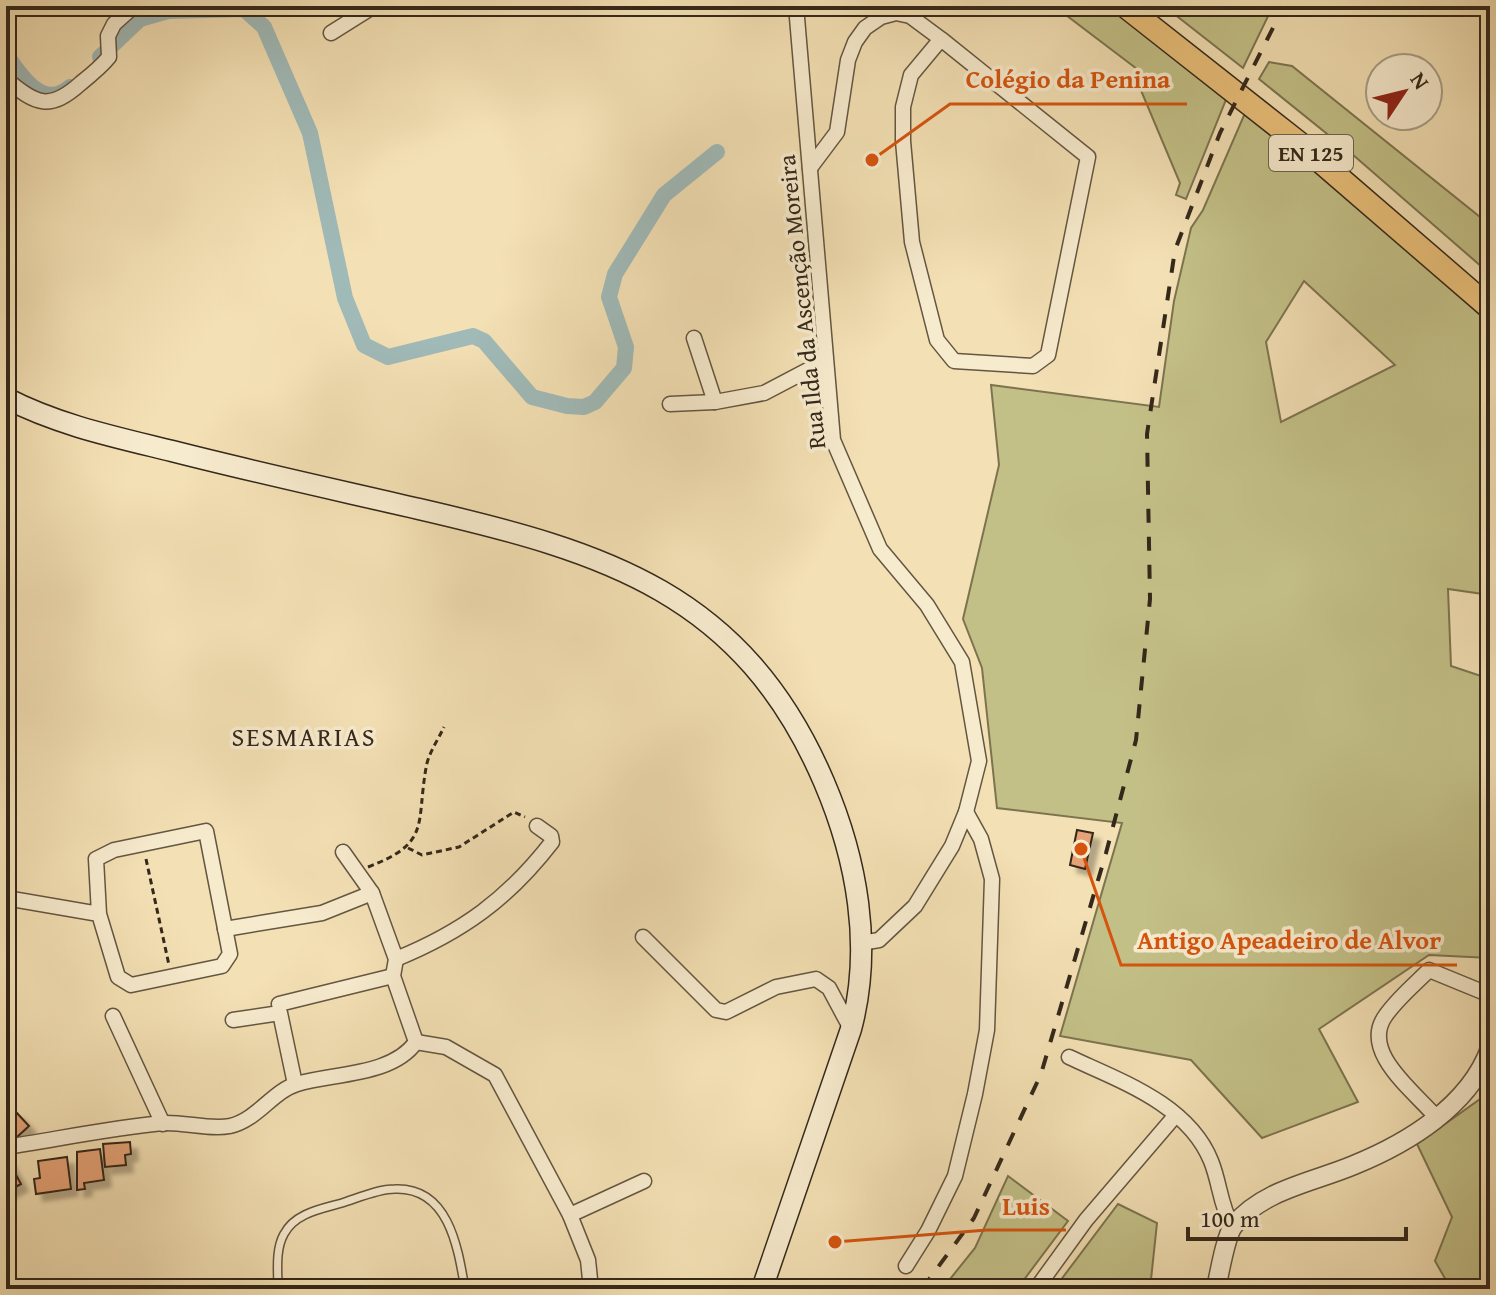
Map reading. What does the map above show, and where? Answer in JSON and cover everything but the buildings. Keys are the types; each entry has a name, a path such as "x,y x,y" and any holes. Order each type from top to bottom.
{"main road":[{"name":"EN 125","path":"1125,6 1299,143 1490,308"},
{"name":"EN 125","path":"1143,6 1328,152 1490,292"},
{"path":"6,398 84,429 510,530 627,571 678,599 748,658 778,695 806,740 848,848 859,900 861,943 859,997 851,1029 762,1289"}],"street":[{"path":"6,79 31,99 54,101 77,87 105,62 114,24 134,6"},
{"path":"331,33 374,6"},
{"name":"Rua Ilda da Ascenção Moreira","path":"796,6 833,440 880,549 927,605 962,662 979,761 966,812 952,846 915,906 879,940 861,943"},
{"path":"810,168 837,132 848,60 865,28 881,17 896,13 910,16 941,39 1088,157 1048,355 1033,366 954,361 937,340 912,242 903,107 911,75 941,39"},
{"path":"694,338 715,402"},
{"path":"670,404 715,402 764,393 825,361"},
{"path":"906,1266 928,1231 955,1176 987,1030 992,879 981,839 966,812"},
{"path":"396,959 445,939 526,876 552,842 551,836 537,826"},
{"path":"206,831 230,954 222,966 131,985 118,977 99,914 96,859 142,843 206,831"},
{"path":"343,852 372,893 396,959 393,976 416,1042"},
{"path":"225,929 322,913 372,893"},
{"path":"6,898 99,914"},
{"path":"643,937 716,1010 726,1012 776,987 816,979 829,988 851,1029"},
{"path":"1436,1117 1379,1051 1377,1036 1384,1016 1429,970 1490,995"},
{"path":"233,1020 279,1004 393,976"},
{"path":"279,1004 295,1084"},
{"path":"113,1016 163,1124"},
{"path":"6,1147 163,1124 230,1126 257,1113 295,1084 335,1079 385,1063 410,1050 416,1042"},
{"path":"416,1042 446,1047 495,1075 570,1215 588,1260 591,1289"},
{"path":"1216,1289 1232,1226 1262,1202 1288,1188 1379,1153 1436,1117 1480,1075 1490,1049"},
{"path":"1069,1057 1149,1095 1197,1138 1211,1161 1223,1211 1232,1226"},
{"path":"1036,1289 1086,1220 1175,1116"},
{"path":"570,1215 644,1181"}],"lane":[{"path":"278,1289 280,1247 284,1233 296,1220 311,1212 392,1188 407,1189 428,1197 442,1212 452,1230 465,1289"}],"path":[{"path":"357,871 396,857 408,848 417,832 426,764 444,727"},
{"path":"408,848 422,855 459,847 514,812 537,826"},
{"path":"142,843 172,976"}],"shaded area":[{"path":"1054,6 1112,6 1227,97 1186,199 1176,195 1180,183 1137,81 1141,72"},
{"path":"1164,6 1273,6 1243,68"},
{"path":"1269,62 1292,66 1364,124 1364,132 1374,132 1490,225 1490,274 1352,154 1259,79"},
{"path":"1245,113 1396,235 1490,324 1490,595 1448,589 1451,666 1490,679 1490,958 1429,955 1319,1029 1358,1102 1262,1138 1191,1060 1060,1036 1122,823 997,808 982,668 963,619 999,465 991,385 1159,407 1174,301 1191,228 1203,210","holes":["1304,281 1395,365 1281,422 1266,342"]},
{"path":"1490,1092 1490,1289 1451,1289 1435,1261 1452,1217 1417,1144"},
{"path":"1008,1176 1068,1221 1017,1289 942,1289 975,1248"},
{"path":"1118,1204 1157,1223 1150,1289 1054,1289"}],"waterway":[{"path":"100,57 140,19 168,11 244,9 264,27 310,133 345,298 364,345 388,357 473,336 484,341 532,397 567,406 584,407 595,402 624,368 626,347 609,297 615,274 664,195 717,152"},
{"path":"6,54 32,87 41,92 50,95 70,87"}],"railway":[{"path":"922,1289 974,1218 1041,1074 1106,853 1136,740 1150,599 1147,434 1175,250 1220,133 1284,6"}],"place":[{"name":"Colégio da Penina","path":"872,160"},
{"name":"Antigo Apeadeiro de Alvor","path":"1081,849"},
{"name":"Luis","path":"835,1242"}],"district":[{"name":"SESMARIAS","path":"304,737"}]}
